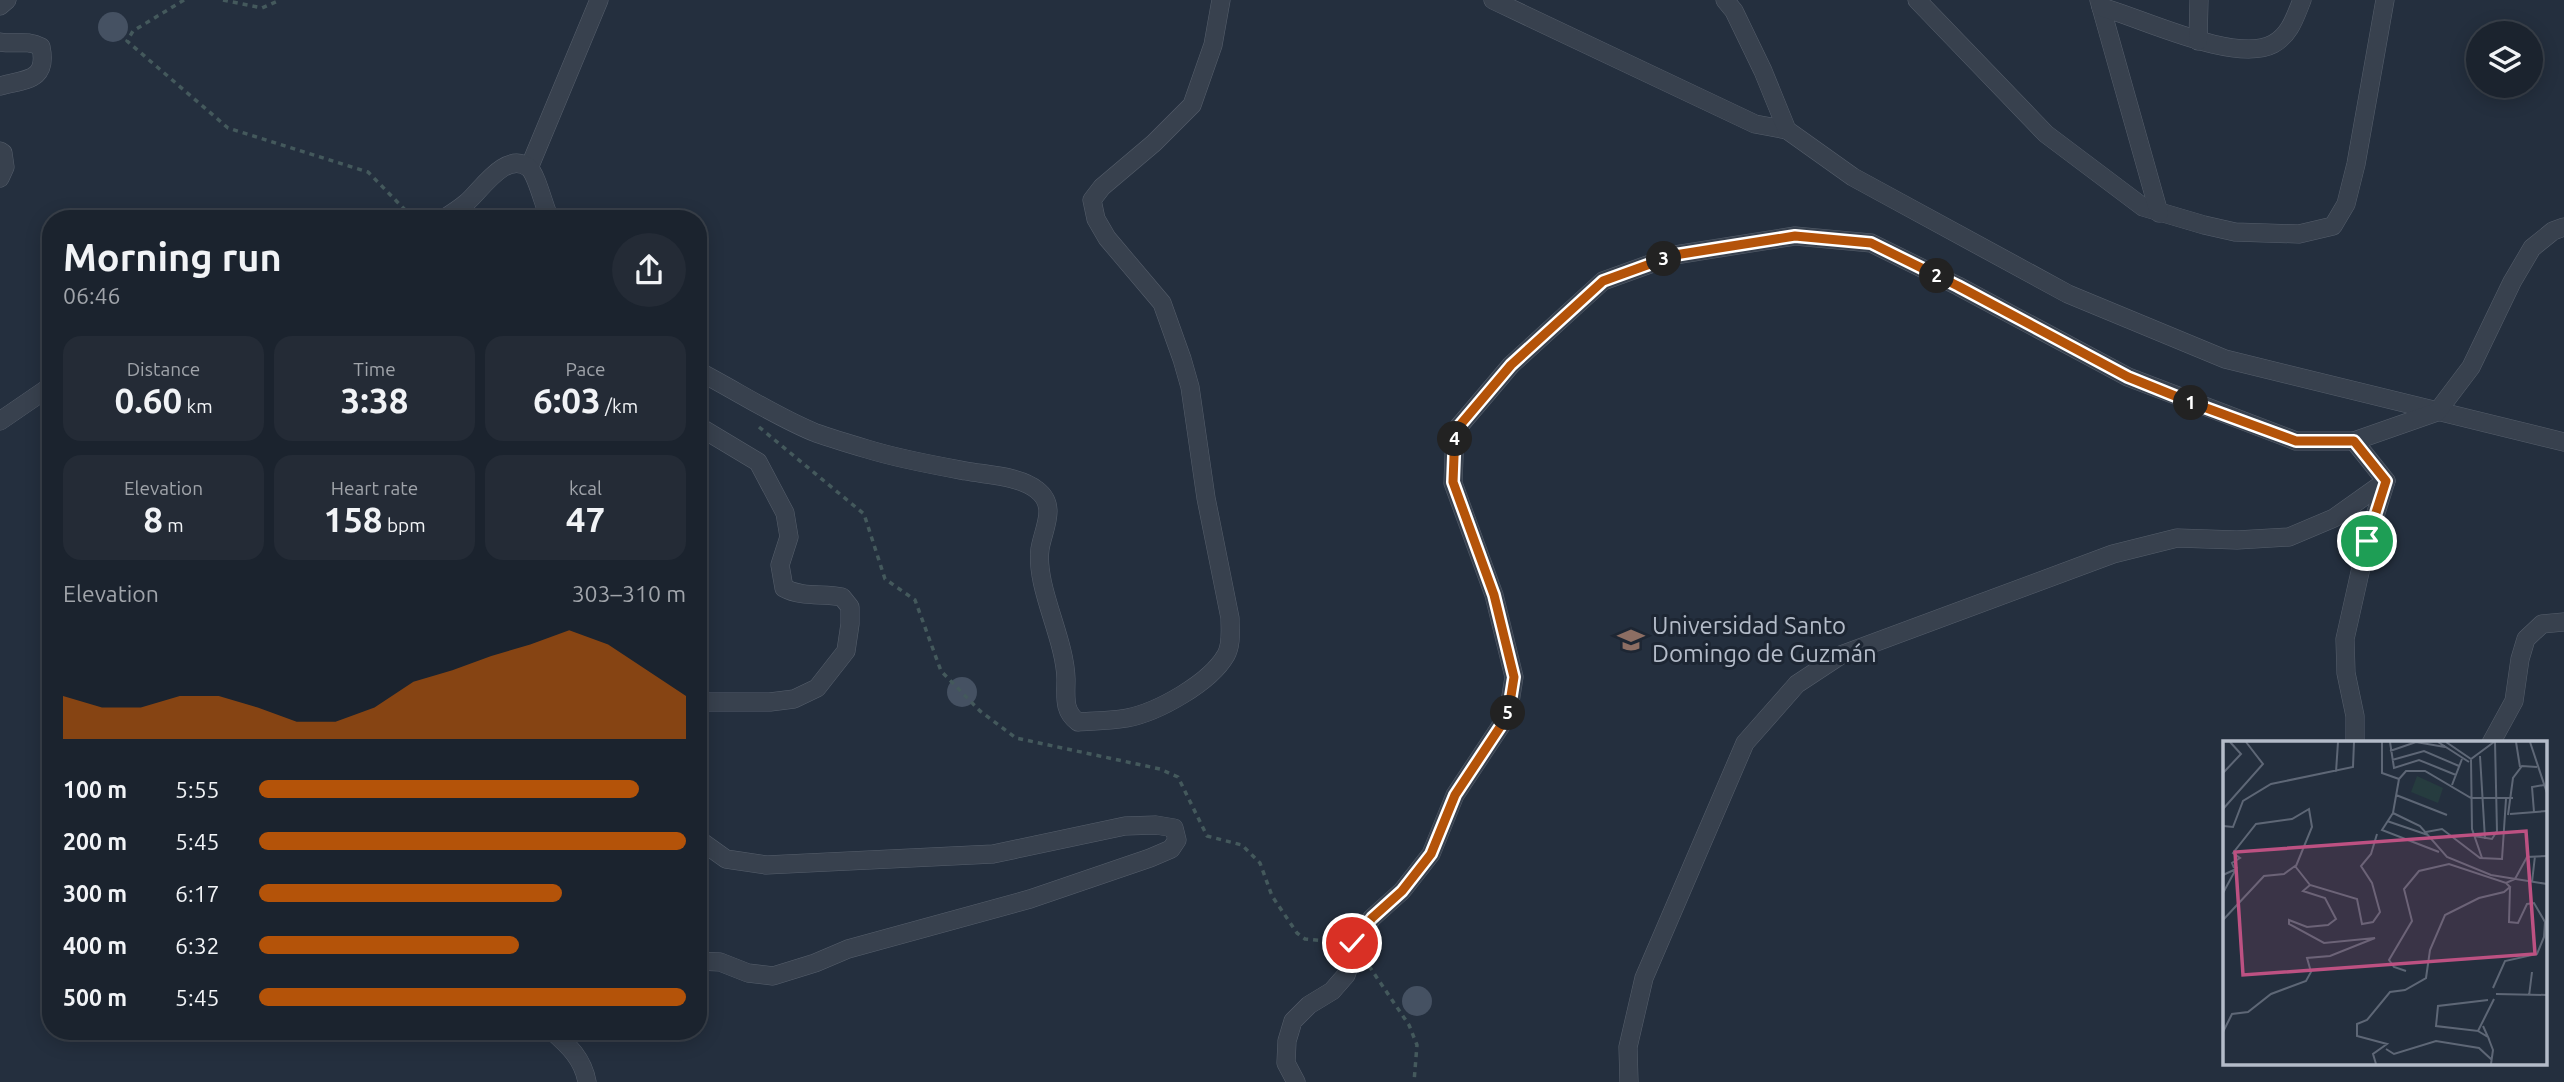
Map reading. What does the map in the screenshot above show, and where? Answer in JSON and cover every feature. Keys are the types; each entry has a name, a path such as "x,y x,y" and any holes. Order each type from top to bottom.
{"street":[{"path":"0,6 7,0"},
{"path":"529,168 599,0"},
{"path":"707,376 815,432 921,463 1019,481 1038,490 1048,507 1040,550 1041,571 1062,650 1066,677 1065,701 1069,715 1078,722 1128,718 1167,704 1212,673 1226,654 1231,637 1230,618 1206,498 1190,387 1162,303 1107,238 1096,219 1092,200 1102,187 1154,143 1192,105 1213,45 1221,0"},
{"path":"1493,0 1755,124 1787,130 1853,177 2068,294 2225,359 2564,442"},
{"path":"1725,0 1734,11 1763,71 1787,130"},
{"path":"1917,0 2046,134 2143,207 2203,225 2264,234 2299,234 2333,226 2346,204 2385,0"},
{"path":"2198,41 2199,0"},
{"path":"2100,3 2198,41 2254,51 2274,44 2289,32 2302,0"},
{"path":"2100,3 2159,213"},
{"path":"0,41 10,44 30,41 40,47 44,61 41,70 33,77 0,86"},
{"path":"0,151 3,153 5,167 0,178"},
{"path":"456,210 468,202 497,170 521,164 529,168 547,210"},
{"path":"1296,1082 1286,1063 1287,1041 1293,1021 1309,1005 1332,990 1346,975 1352,943 1372,918 1402,891 1431,854 1455,795 1508,715 1514,677 1494,595 1453,482 1455,431 1511,365 1603,281 1675,255 1795,236 1871,243 2128,377 2296,441 2354,441 2437,411 2471,367 2511,282 2532,248 2553,231 2564,227"},
{"path":"0,421 42,392"},
{"path":"707,431 758,462 785,513 789,537 780,565 783,589 808,596 827,594 842,597 849,607 850,624 846,651 817,688 794,699 770,702 707,702"},
{"path":"2354,441 2386,481"},
{"path":"2355,741 2355,716 2346,673 2345,639 2367,541 2386,481"},
{"path":"1629,1082 1628,1047 1644,978 1745,743 1797,684 1841,655 2113,554 2177,538 2237,540 2289,537 2334,518 2386,481"},
{"path":"2492,741 2514,701 2526,639 2542,624 2564,622"},
{"path":"707,845 726,859 766,865 993,854 1091,832 1156,824 1174,828 1177,840 1171,849 1078,883 1030,899 848,948 815,964 772,976 748,973 720,962 707,961"},
{"path":"563,1040 584,1066 587,1082"}],"path":[{"path":"184,0 132,31 127,41 228,128 368,172 405,210"},
{"path":"223,0 262,8 280,0"}],"building":[{"path":"113,12 124,16 128,27 124,38 113,42 102,38 98,27 102,16"},
{"path":"962,677 973,681 977,692 973,703 962,707 951,703 947,692 951,681"},
{"path":"1417,986 1428,990 1432,1001 1428,1012 1417,1016 1406,1012 1402,1001 1406,990"}],"place":[{"name":"Universidad Santo Domingo de Guzmán","path":"1631,640"}],"route":[{"path":"1352,943 1372,918 1402,891 1431,854 1455,795 1508,715 1514,677 1494,595 1453,482 1455,431 1511,365 1603,281 1675,255 1795,236 1871,243 2128,377 2296,441 2354,441 2386,481 2367,541"}]}
